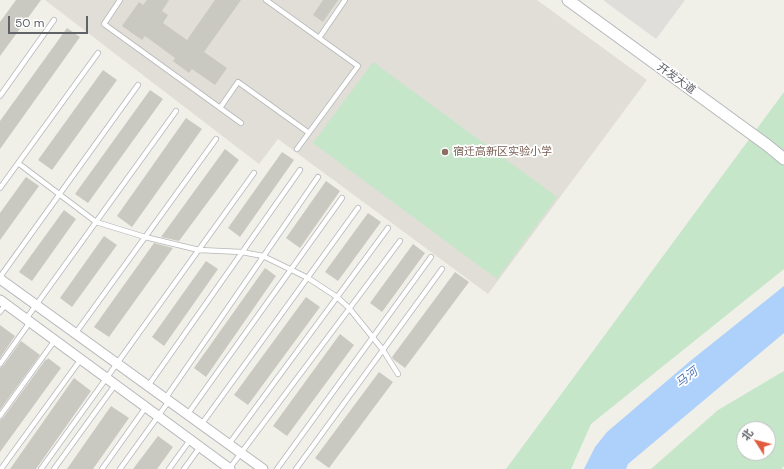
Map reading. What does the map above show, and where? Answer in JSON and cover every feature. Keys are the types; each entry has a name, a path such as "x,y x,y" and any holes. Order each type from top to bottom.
{"street":[{"name":"开发大道","path":"568,0 784,159"},
{"path":"0,278 36,306 263,469"},
{"path":"3,302 230,469"}],"lane":[{"path":"120,0 104,24 242,123"},
{"path":"266,0 358,66 297,149"},
{"path":"319,38 345,0"},
{"path":"0,96 54,20"},
{"path":"0,188 98,53"},
{"path":"220,108 238,82 309,132"},
{"path":"0,278 138,85"},
{"path":"0,364 36,306 176,111"},
{"path":"75,334 216,139"},
{"path":"18,163 96,222 145,237 198,250 242,252 263,256 308,278 338,297 350,308 383,350 398,374"},
{"path":"148,386 300,170"},
{"path":"41,469 254,173"},
{"path":"120,469 158,416 167,400 263,256 318,177"},
{"path":"187,415 342,198"},
{"path":"201,425 358,208"},
{"path":"229,444 388,228"},
{"path":"230,469 400,241"},
{"path":"277,469 430,257"},
{"path":"296,469 442,269"},
{"path":"0,312 3,302"},
{"path":"0,416 55,340"},
{"path":"1,469 81,359"},
{"path":"54,469 115,385"},
{"path":"102,469 146,407"},
{"path":"169,469 190,440"},
{"path":"184,469 200,447"}],"shaded area":[{"name":"宿迁高新区实验小学","path":"45,0 537,0 647,80 488,294 278,139 259,164"},
{"path":"603,0 685,0 656,39"}],"green space":[{"path":"373,62 557,197 497,279 313,143"},
{"path":"784,92 784,269 591,424 571,469 506,469"},
{"path":"784,371 784,466 781,469 651,469 718,410"}],"water":[{"name":"马河","path":"784,286 784,333 628,464 626,469 584,469 595,447 607,432 689,362"}],"building":[{"path":"16,0 41,0 0,56 0,22"},
{"path":"147,0 169,0 162,11 168,15 163,23 187,40 215,0 241,0 204,52 227,68 215,85 192,69 189,73 173,61 175,58 145,36 142,40 122,26 139,2 143,5"},
{"path":"323,0 338,0 323,22 313,15"},
{"path":"67,28 80,37 0,149 0,121"},
{"path":"103,70 117,80 52,170 38,160"},
{"path":"150,90 163,99 88,203 75,194"},
{"path":"186,118 202,129 132,227 117,216"},
{"path":"225,149 239,160 179,241 161,237"},
{"path":"282,152 294,160 240,237 228,228"},
{"path":"26,177 39,186 0,240 0,213"},
{"path":"326,181 340,191 300,248 286,238"},
{"path":"64,210 76,219 32,281 19,272"},
{"path":"368,213 381,222 338,281 325,272"},
{"path":"104,236 117,245 72,307 60,298"},
{"path":"154,243 173,248 109,337 94,327"},
{"path":"413,244 425,253 382,312 370,303"},
{"path":"206,261 218,269 164,346 152,337"},
{"path":"265,268 276,276 206,377 194,368"},
{"path":"455,272 469,282 405,368 392,357"},
{"path":"306,297 320,307 248,405 234,395"},
{"path":"0,325 15,336 0,358"},
{"path":"340,334 354,345 287,436 273,426"},
{"path":"21,341 40,355 0,410 0,368"},
{"path":"48,358 61,368 0,452 0,420"},
{"path":"379,372 393,382 329,468 315,458"},
{"path":"74,378 91,391 36,469 10,469"},
{"path":"111,406 129,418 93,469 67,469"},
{"path":"158,436 173,447 157,469 133,469"}],"place":[{"name":"宿迁高新区实验小学","path":"445,152"}]}
